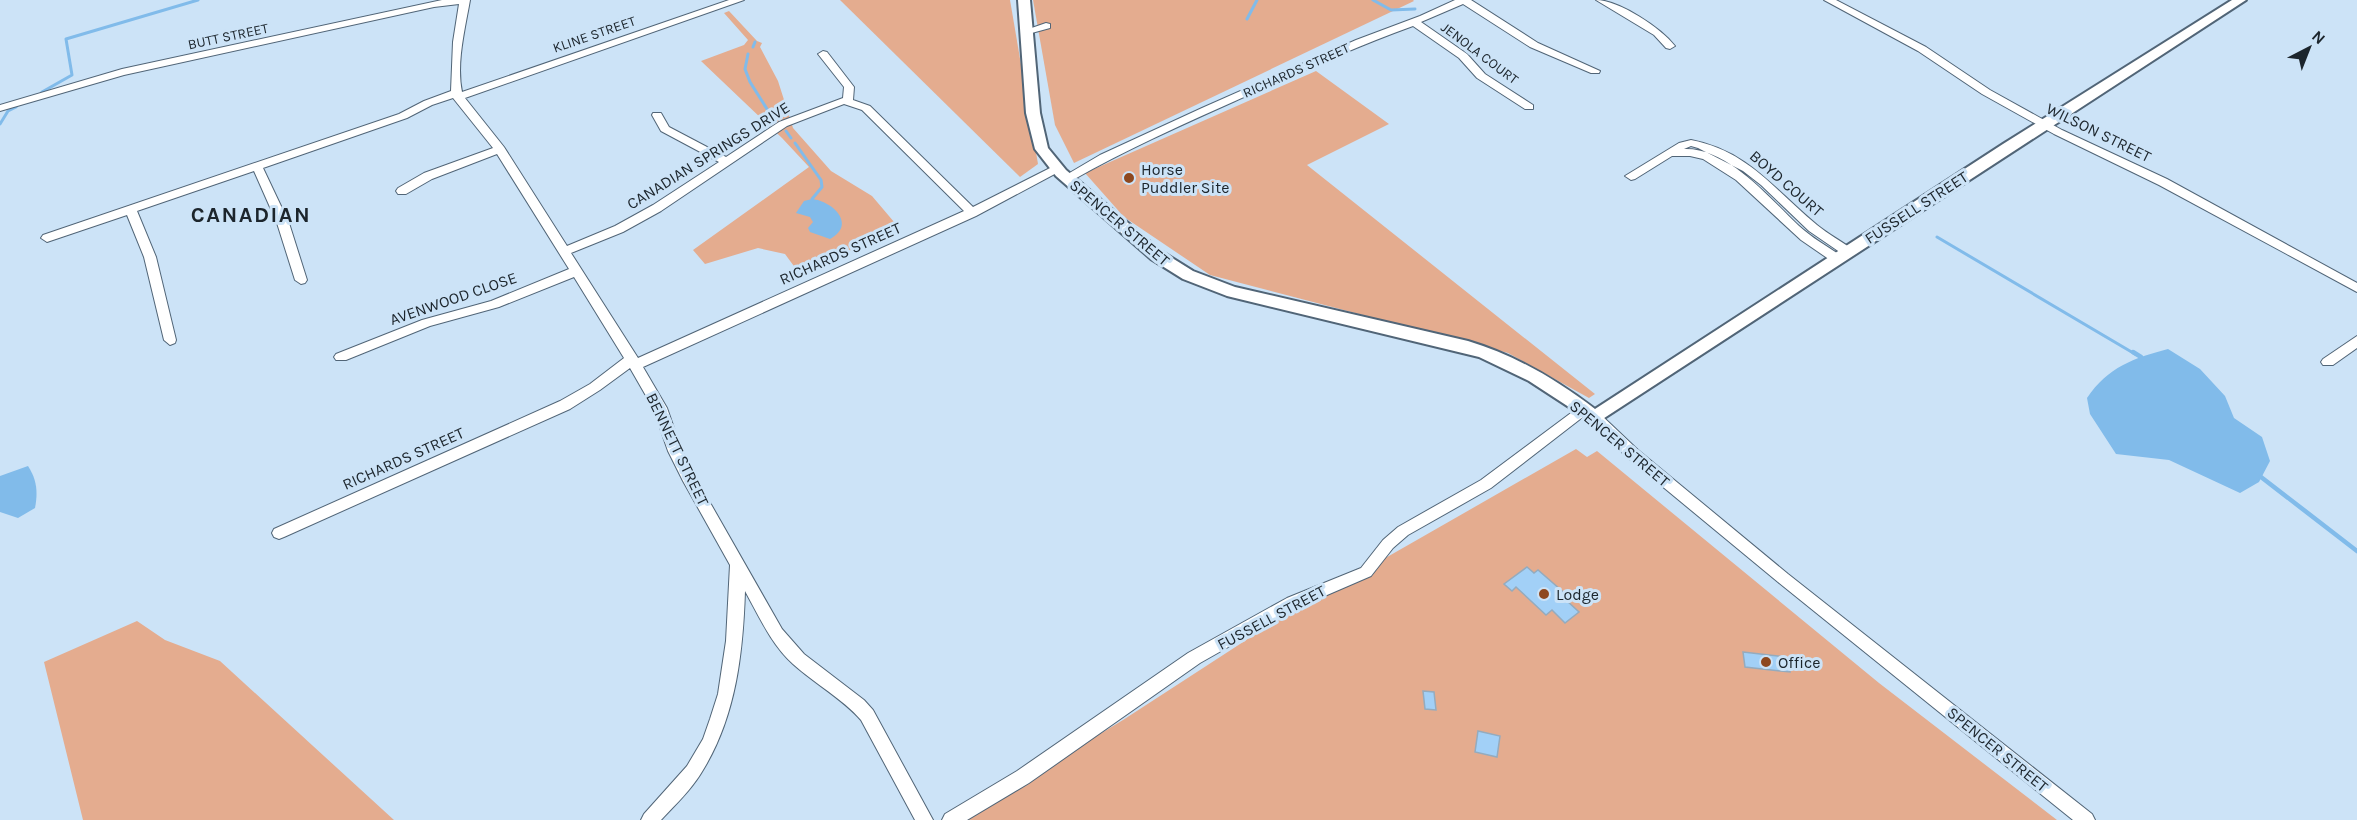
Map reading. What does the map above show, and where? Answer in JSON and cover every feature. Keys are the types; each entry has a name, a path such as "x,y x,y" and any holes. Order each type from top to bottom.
{"street":[{"path":"457,95 455,79 458,42 465,0"},
{"name":"BUTT STREET","path":"0,108 122,72 434,4 465,0"},
{"name":"KLINE STREET","path":"47,238 402,116 428,103 739,0"},
{"name":"SPENCER STREET","path":"1024,0 1035,126 1042,149 1062,174 1156,255 1197,279 1232,292 1481,352 1520,369 1589,414 1783,578 2086,820"},
{"path":"1464,0 1534,45 1594,71"},
{"name":"RICHARDS STREET","path":"279,533 565,405 633,362 1104,157 1360,42 1464,0"},
{"path":"1601,0 1658,33 1670,46"},
{"name":"WILSON STREET","path":"1829,0 1922,49 1986,92 2046,125 2163,182 2357,288"},
{"name":"FUSSELL STREET","path":"951,820 1023,777 1194,658 1292,603 1366,572 1388,544 1403,531 1495,477 1569,418 1589,414 1843,255 2240,0"},
{"name":"JENOLA COURT","path":"1414,22 1463,56 1481,76 1529,107"},
{"path":"1028,31 1046,26"},
{"path":"823,54 849,87 848,101 866,108 972,213"},
{"name":"BENNETT STREET","path":"457,95 500,149 633,362 660,408 675,451 690,481 783,643 798,659 867,715 924,820"},
{"name":"CANADIAN SPRINGS DRIVE","path":"565,251 619,229 657,208 787,122 832,104 848,101"},
{"path":"657,115 665,129 728,162"},
{"path":"402,191 428,176 500,149"},
{"name":"BOYD COURT","path":"1631,176 1669,155 1679,152 1694,153 1732,171 1748,183 1802,235 1843,255"},
{"path":"257,166 283,223 301,280"},
{"path":"131,210 150,257 170,340"},
{"name":"AVENWOOD CLOSE","path":"341,357 426,323 495,304 577,271"},
{"path":"2328,362 2357,341"},
{"path":"650,820 691,776 703,756 717,723 732,656 737,564"}],"shaded area":[{"path":"840,0 1010,0 1038,164 1020,177"},
{"path":"1033,0 1414,1 1074,163 1055,125"},
{"path":"729,11 757,41 762,43 760,47 778,81 793,128 831,171 872,196 900,229 799,273 785,254 758,248 705,264 693,250 809,167 701,61 744,45 748,40 724,13"},
{"path":"1316,71 1389,124 1307,165 1595,394 1589,398 1508,353 1210,275 1124,217 1085,173"},
{"path":"1576,449 1587,457 1597,451 1879,683 2057,820 958,820 1123,720 1277,620"},
{"path":"137,621 165,640 220,661 394,820 83,820 44,662"}],"water":[{"path":"812,199 827,204 839,214 842,227 830,239 810,232 808,228 813,222 810,217 796,213 804,201"},
{"path":"2168,349 2200,369 2225,396 2234,418 2262,437 2270,461 2259,482 2240,493 2169,460 2116,454 2090,414 2087,398 2095,387 2113,371 2133,360"},
{"path":"28,466 36,486 35,508 18,518 0,512 0,476"}],"building":[{"name":"Lodge","path":"1527,567 1534,573 1538,570 1569,597 1566,600 1579,612 1565,623 1552,610 1546,615 1516,587 1512,591 1504,584"},
{"name":"Office","path":"1743,652 1786,657 1790,672 1745,667"},
{"path":"1423,691 1434,692 1436,710 1425,709"},
{"path":"1478,731 1500,736 1497,757 1475,752"}],"waterway":[{"path":"42,92 72,75 66,39 198,0"},
{"path":"1247,19 1257,0"},
{"path":"1373,0 1391,10 1415,9"},
{"path":"753,47 755,42"},
{"path":"748,54 745,69 750,82 772,117"},
{"path":"0,124 8,111 16,107"},
{"path":"786,131 791,138"},
{"path":"795,143 821,180 822,187 812,199"},
{"path":"1937,237 2135,354"},
{"path":"2133,352 2141,357"},
{"path":"2261,477 2357,551"}],"place":[{"name":"Horse Puddler Site","path":"1129,178"},
{"name":"Lodge","path":"1544,594"},
{"name":"Office","path":"1766,662"}],"district":[{"name":"CANADIAN","path":"251,214"}]}
